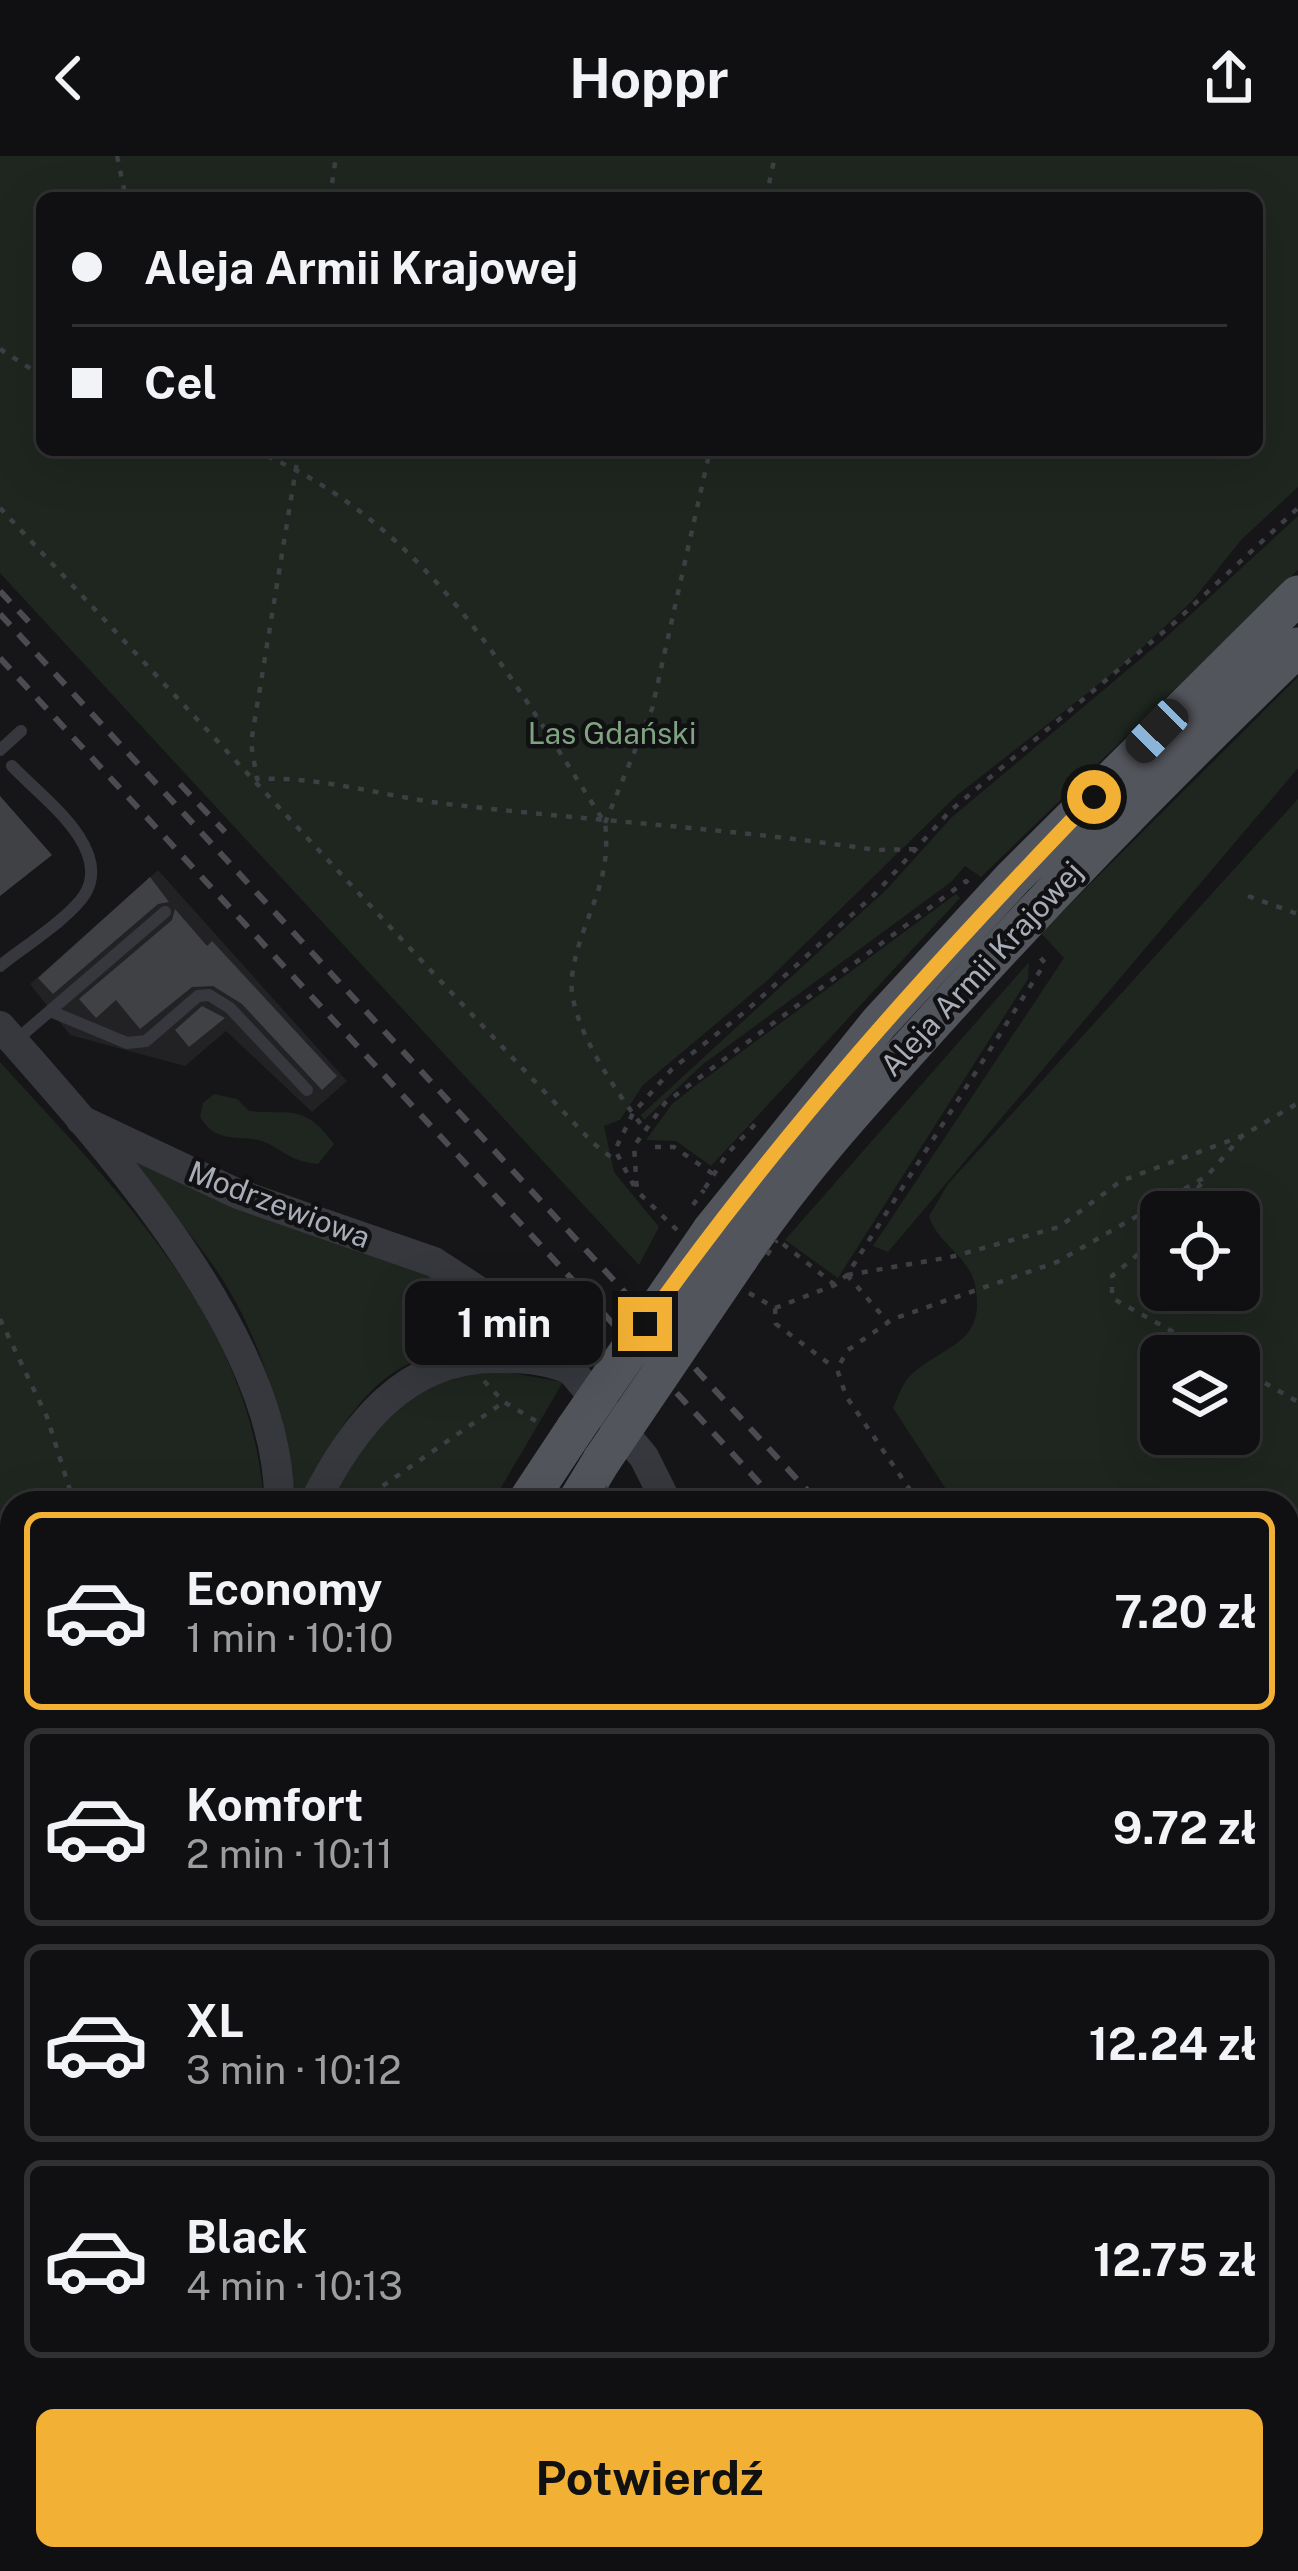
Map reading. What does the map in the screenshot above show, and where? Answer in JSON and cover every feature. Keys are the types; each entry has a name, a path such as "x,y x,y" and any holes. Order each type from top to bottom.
{"main road":[{"name":"Aleja Armii Krajowej","path":"726,1244 909,991 1157,731 1298,595"},
{"name":"Aleja Armii Krajowej","path":"726,1244 792,1179 1072,870 1298,647"},
{"path":"531,1491 560,1428 726,1244"},
{"path":"584,1491 726,1244"}],"street":[{"name":"Modrzewiowa","path":"7,1034 81,1120 238,1194 434,1262 511,1312 571,1370 644,1456 661,1491"},
{"path":"81,1120 176,1243 236,1343 264,1414 276,1491"},
{"path":"321,1491 370,1414 409,1380 484,1357 526,1358 571,1370"}],"lane":[{"path":"0,750 21,731"},
{"path":"0,966 84,897 91,879 91,861 82,839 12,766"},
{"path":"7,1034 50,1011 165,912"},
{"path":"50,1011 127,1043 146,1041 198,997 209,995 230,1008 307,1090"}],"path":[{"path":"117,156 125,192"},
{"path":"332,192 336,156"},
{"path":"767,192 775,156"},
{"path":"0,349 36,372"},
{"path":"267,456 324,482 446,590 489,645 604,823 610,856 572,974 571,998 582,1027 643,1127"},
{"path":"256,778 250,743 298,456"},
{"path":"604,823 652,709 709,456"},
{"path":"0,508 256,778 411,951 593,1143 617,1162 666,1221"},
{"path":"617,1162 615,1150 633,1113 672,1069 876,893 950,811 1174,623 1298,508"},
{"path":"256,778 307,777 434,803 604,823 876,850 918,848"},
{"path":"637,1191 634,1146 643,1127 705,1070 965,881 974,888"},
{"path":"1248,896 1298,914"},
{"path":"753,1297 775,1308 835,1285 847,1275 1045,962 1038,954 1026,957"},
{"path":"847,1275 951,1257 1059,1227 1120,1181 1242,1136 1298,1103"},
{"path":"1196,1191 1242,1136"},
{"path":"655,1147 674,1147 714,1174"},
{"path":"837,1370 848,1350 888,1323 946,1298 1058,1262 1208,1176"},
{"path":"777,1240 835,1285"},
{"path":"1140,1252 1112,1276 1112,1298 1179,1335"},
{"path":"847,1275 888,1323"},
{"path":"775,1308 776,1324 837,1370 846,1396 911,1491"},
{"path":"0,1319 47,1417 70,1491"},
{"path":"1260,1380 1298,1402"},
{"path":"375,1491 504,1402 560,1428"}],"shaded area":[{"path":"158,870 347,1081 312,1112 226,1031 185,1066 70,1035 30,984"}],"green space":[{"name":"Las Gdański","path":"0,156 1298,156 1298,487 1242,539 1192,601 1128,661 956,796 768,980 643,1085 620,1120 604,1126 614,1172 659,1227 639,1265 0,573"},
{"path":"1298,516 1298,570 981,877 965,866 951,882 702,1065 644,1120 641,1115 888,888 951,818 1163,640"},
{"path":"1298,677 1298,768 888,1252 873,1246 1064,958 1041,933"},
{"path":"1298,799 1298,1491 947,1491 893,1408 908,1378 960,1341 975,1320 972,1275 929,1216 948,1184"},
{"path":"956,894 960,898 711,1166 676,1141 646,1140 672,1104"},
{"path":"1029,962 1028,979 838,1278 785,1240"},
{"path":"0,1062 132,1210 206,1317 234,1375 254,1437 262,1491 0,1491"},
{"path":"214,1094 237,1099 249,1111 305,1117 334,1144 318,1164 298,1160 261,1141 216,1133 200,1117 203,1103"},
{"path":"117,1148 417,1270 466,1294 534,1349 438,1353 390,1375 354,1411 309,1491 294,1491 272,1391 253,1337 201,1249"},
{"path":"499,1371 563,1382 499,1491 330,1491 363,1434 436,1378"}],"building":[{"path":"0,796 52,855 0,896"},
{"path":"150,877 169,902 158,904 53,994 38,978"},
{"path":"175,909 207,946 212,941 337,1076 322,1090 242,1004 213,986 192,987 140,1029 116,1000 96,1018 79,999 172,920"},
{"path":"202,1006 225,1018 189,1047 175,1030"}],"railway":[{"path":"0,591 29,622"},
{"path":"0,614 808,1491"},
{"path":"0,658 767,1491"},
{"path":"180,784 225,832"}],"route":[{"path":"645,1324 712,1230 879,1023 1094,797"}]}
